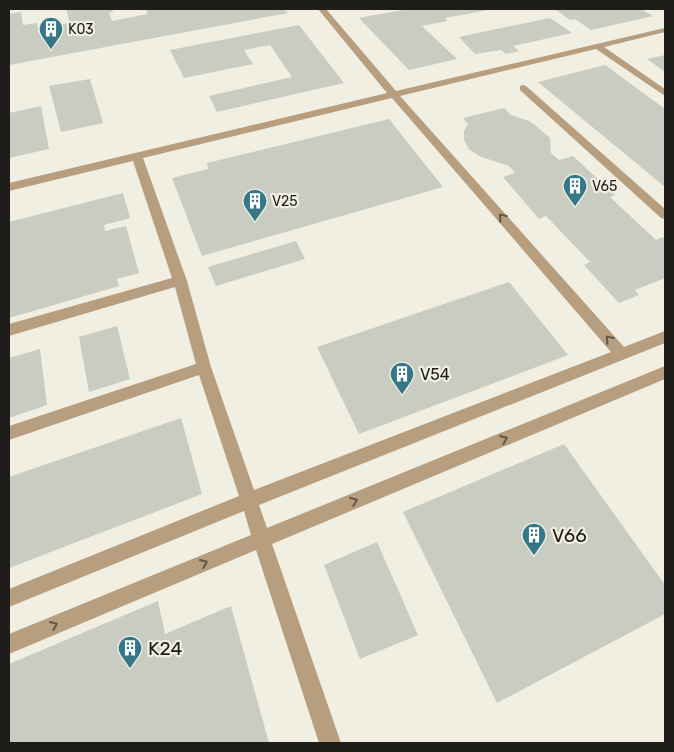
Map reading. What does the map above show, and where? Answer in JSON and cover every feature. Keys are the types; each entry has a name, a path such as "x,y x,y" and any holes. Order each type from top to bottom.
{"lane":[{"path":"322,9 393,94 622,354"},
{"path":"9,187 665,30"},
{"path":"598,46 665,93"},
{"path":"523,88 665,215"},
{"path":"137,157 180,281 204,367 330,743"},
{"path":"9,330 180,281"},
{"path":"9,598 250,500 665,337"},
{"path":"9,433 204,367"},
{"path":"9,644 665,372"}],"building":[{"name":"K03","path":"66,9 112,9 113,12 109,13 112,21 148,14 146,10 150,9 284,9 288,13 9,65 9,14 21,12 23,25 37,23 39,34 59,30 57,25 70,23"},
{"path":"408,9 488,10 445,18 447,21 422,26 457,59 409,70 359,18"},
{"path":"555,9 641,9 653,16 591,30 575,19 570,20"},
{"path":"550,18 572,33 513,46 519,51 506,54 501,50 475,54 459,37"},
{"path":"299,25 344,83 217,112 209,96 292,77 270,45 244,50 253,64 184,78 170,50"},
{"path":"665,55 665,72 647,59"},
{"path":"605,65 665,109 665,187 538,82"},
{"path":"90,79 103,123 61,132 49,86"},
{"path":"41,106 49,149 9,158 9,113"},
{"name":"V65","path":"504,108 511,115 529,121 550,138 551,153 559,160 573,156 615,195 610,197 656,240 663,237 665,240 665,278 635,290 639,295 619,303 584,265 590,262 546,216 539,219 503,177 515,173 509,166 479,156 469,149 464,140 464,131 468,124 463,118"},
{"name":"V25","path":"389,119 443,187 202,256 172,178 208,169 207,163"},
{"path":"123,193 130,218 104,225 105,231 126,226 139,273 117,279 119,286 9,318 9,222"},
{"path":"296,241 305,259 216,286 208,267"},
{"name":"V54","path":"509,282 568,355 359,434 317,347"},
{"path":"117,326 130,379 89,392 79,337"},
{"path":"40,349 47,405 9,418 9,358"},
{"path":"181,418 202,494 9,568 9,477"},
{"name":"V66","path":"564,444 665,585 665,614 497,703 403,512"},
{"path":"377,542 418,635 360,659 324,565"},
{"path":"158,601 165,634 231,606 269,743 9,743 9,664"}],"place":[{"name":"K03","path":"51,50"},
{"name":"V65","path":"575,207"},
{"name":"V25","path":"255,222"},
{"name":"V54","path":"402,395"},
{"name":"V66","path":"534,556"},
{"name":"K24","path":"130,669"}]}
